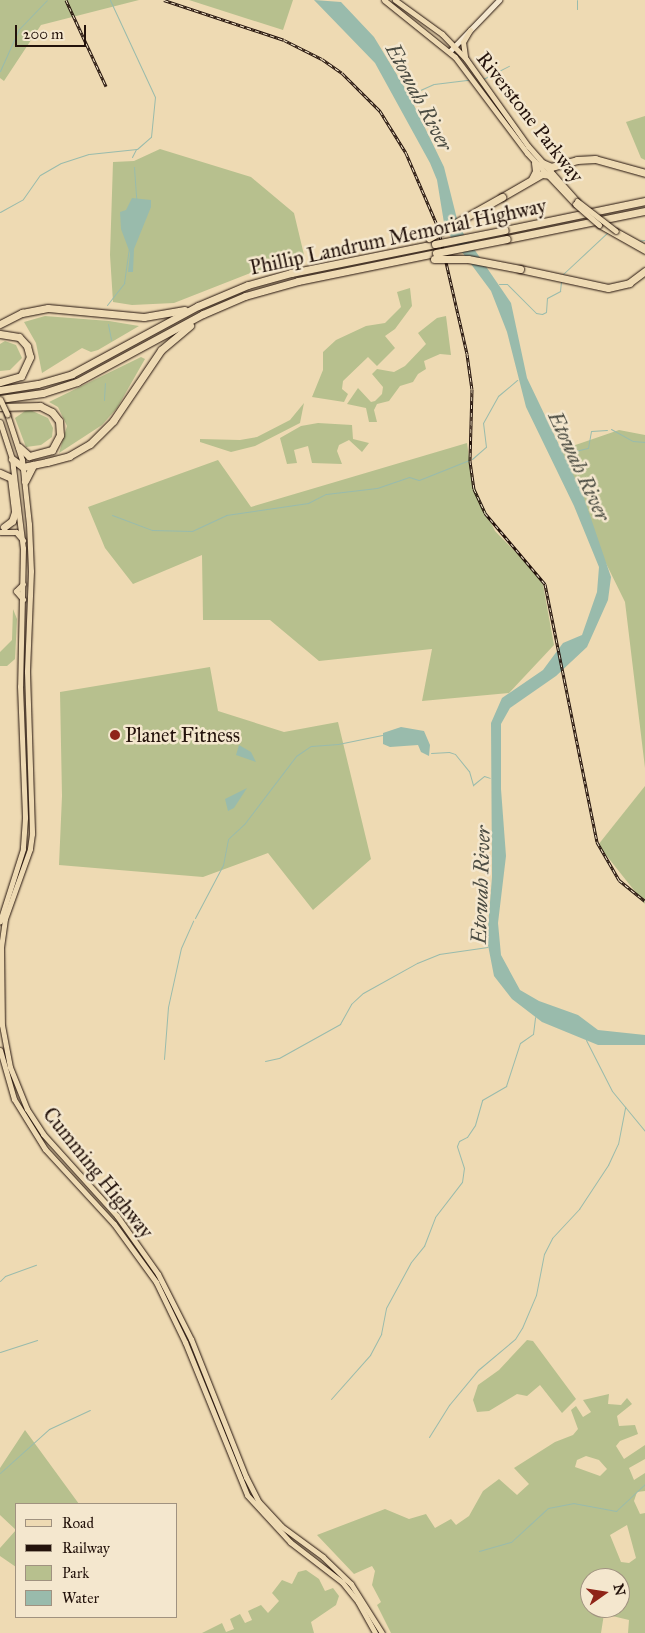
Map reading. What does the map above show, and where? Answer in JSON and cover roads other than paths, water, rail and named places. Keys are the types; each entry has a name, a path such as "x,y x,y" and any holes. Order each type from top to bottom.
{"highway":[{"path":"532,179 538,163 557,166 577,160 595,159 645,173"},
{"path":"432,241 532,179 549,177 557,166"},
{"name":"Phillip Landrum Memorial Highway","path":"0,390 30,386 72,374 198,306 262,280 432,241 505,230 645,201"},
{"name":"Phillip Landrum Memorial Highway","path":"0,399 44,392 77,382 203,314 255,293 379,265 435,256 507,239 645,211"},
{"path":"435,256 468,259 573,281 613,287 629,283 645,271"},
{"path":"12,459 23,467 63,458 90,444 109,426 151,362 170,340 205,317 255,293"},
{"path":"0,324 22,313 48,308 144,317 198,306"},
{"path":"0,334 19,337 27,346 30,357 21,376 13,381 0,382"},
{"path":"0,407 40,406 52,412 59,421 60,435 52,450 29,456 19,447"},
{"path":"25,480 33,465"},
{"path":"0,472 7,472 15,481"},
{"path":"0,472 11,478 15,512 12,521 5,528"}],"main road":[{"name":"Riverstone Parkway","path":"384,0 452,48 549,177 576,203 613,232"},
{"name":"Riverstone Parkway","path":"395,0 466,59 538,163"},
{"path":"452,48 499,0"},
{"path":"466,59 462,46 470,30"},
{"path":"613,232 645,247"},
{"path":"613,232 645,251"},
{"name":"Cumming Highway","path":"0,399 19,447 23,467 31,571 27,672 32,834 2,934 1,1011 10,1067 27,1108 56,1151 117,1216 154,1266 186,1328 246,1478 269,1514 335,1567 358,1591 381,1633"},
{"path":"0,422 12,459 23,540 24,576 20,686 25,832 0,921"},
{"path":"19,511 5,528 16,532 23,540"},
{"name":"Cumming Highway","path":"0,1050 14,1099 41,1142 122,1233 157,1285 189,1353 247,1495 268,1521 342,1582 358,1602 375,1633"},
{"path":"122,1233 129,1236 149,1265 154,1266"},
{"path":"157,1285 186,1328"},
{"path":"189,1353 194,1356 212,1393"},
{"path":"213,1414 228,1444 233,1446"},
{"path":"232,1462 236,1464 258,1506 269,1514"},
{"path":"268,1521 299,1544 305,1544"}],"water":[{"name":"Etowah River","path":"314,0 341,2 374,37 408,93 444,167 459,227 511,303 527,378 583,495 611,577 608,600 587,647 556,676 510,708 501,724 501,789 506,856 498,923 501,955 520,990 539,1001 578,1015 598,1030 645,1035 645,1045 598,1045 542,1022 512,999 494,976 487,940 492,877 491,723 502,698 543,670 563,643 582,635 597,592 599,567 574,506 526,407 507,332 491,291 445,229 437,180 430,163 375,63"},
{"path":"132,198 151,200 151,207 134,249 133,272 128,272 130,253 121,229 120,212 126,210"},
{"path":"401,727 424,731 430,745 429,756 421,752 418,745 390,747 383,744 383,733"},
{"path":"239,745 251,752 256,762 236,755"},
{"path":"247,788 234,808 228,811 225,799"}],"waterway":[{"path":"0,71 19,29 47,0"},
{"path":"0,212 23,199 40,175 61,163 89,154 137,149 151,137 155,97 110,0"},
{"path":"577,0 577,9"},
{"path":"483,79 509,66"},
{"path":"409,95 434,84 469,80"},
{"path":"132,157 136,149"},
{"path":"134,167 136,199"},
{"path":"563,274 608,232"},
{"path":"638,241 645,240"},
{"path":"107,305 124,283 129,249"},
{"path":"499,284 507,284 536,313 542,314 546,312 547,298 560,291 561,281"},
{"path":"108,324 111,340"},
{"path":"472,459 486,447 483,423 498,396 517,380"},
{"path":"104,400 105,383"},
{"path":"611,429 633,441 645,442"},
{"path":"568,465 575,462 575,451 588,448 591,431 607,430"},
{"path":"112,515 152,530 192,531 226,515 308,503 326,494 377,488 409,477 419,480 469,460"},
{"path":"195,918 223,865 228,839 245,823 296,756 311,746 338,744 382,735"},
{"path":"431,753 449,752 455,754 469,771 473,785 484,776 490,778"},
{"path":"164,1059 168,1007 181,948 193,921"},
{"path":"265,1061 279,1058 340,1024 351,1004 363,993 417,963 439,954 487,947"},
{"path":"331,1399 370,1355 381,1334 386,1308 411,1262 424,1246 435,1217 462,1182 464,1168 457,1146 459,1141 467,1137 475,1125 482,1100 506,1086 520,1043 533,1034 535,1017"},
{"path":"586,1040 612,1091 645,1131"},
{"path":"429,1437 449,1405 478,1370 515,1339 522,1328 536,1295 544,1254 552,1238 579,1209 608,1165 618,1144 625,1107"},
{"path":"0,1281 5,1276 36,1265"},
{"path":"0,1352 37,1340"},
{"path":"0,1473 49,1429 90,1410"},
{"path":"479,1551 511,1542 548,1508 573,1503 616,1511 645,1484"}],"railway":[{"path":"66,0 106,86"},
{"path":"164,0 284,40 322,59 342,73 380,111 406,153 438,227 467,354 472,389 470,461 474,489 485,513 545,584 597,842 619,880 645,901"}],"place":[{"name":"Planet Fitness","path":"115,735"}]}
